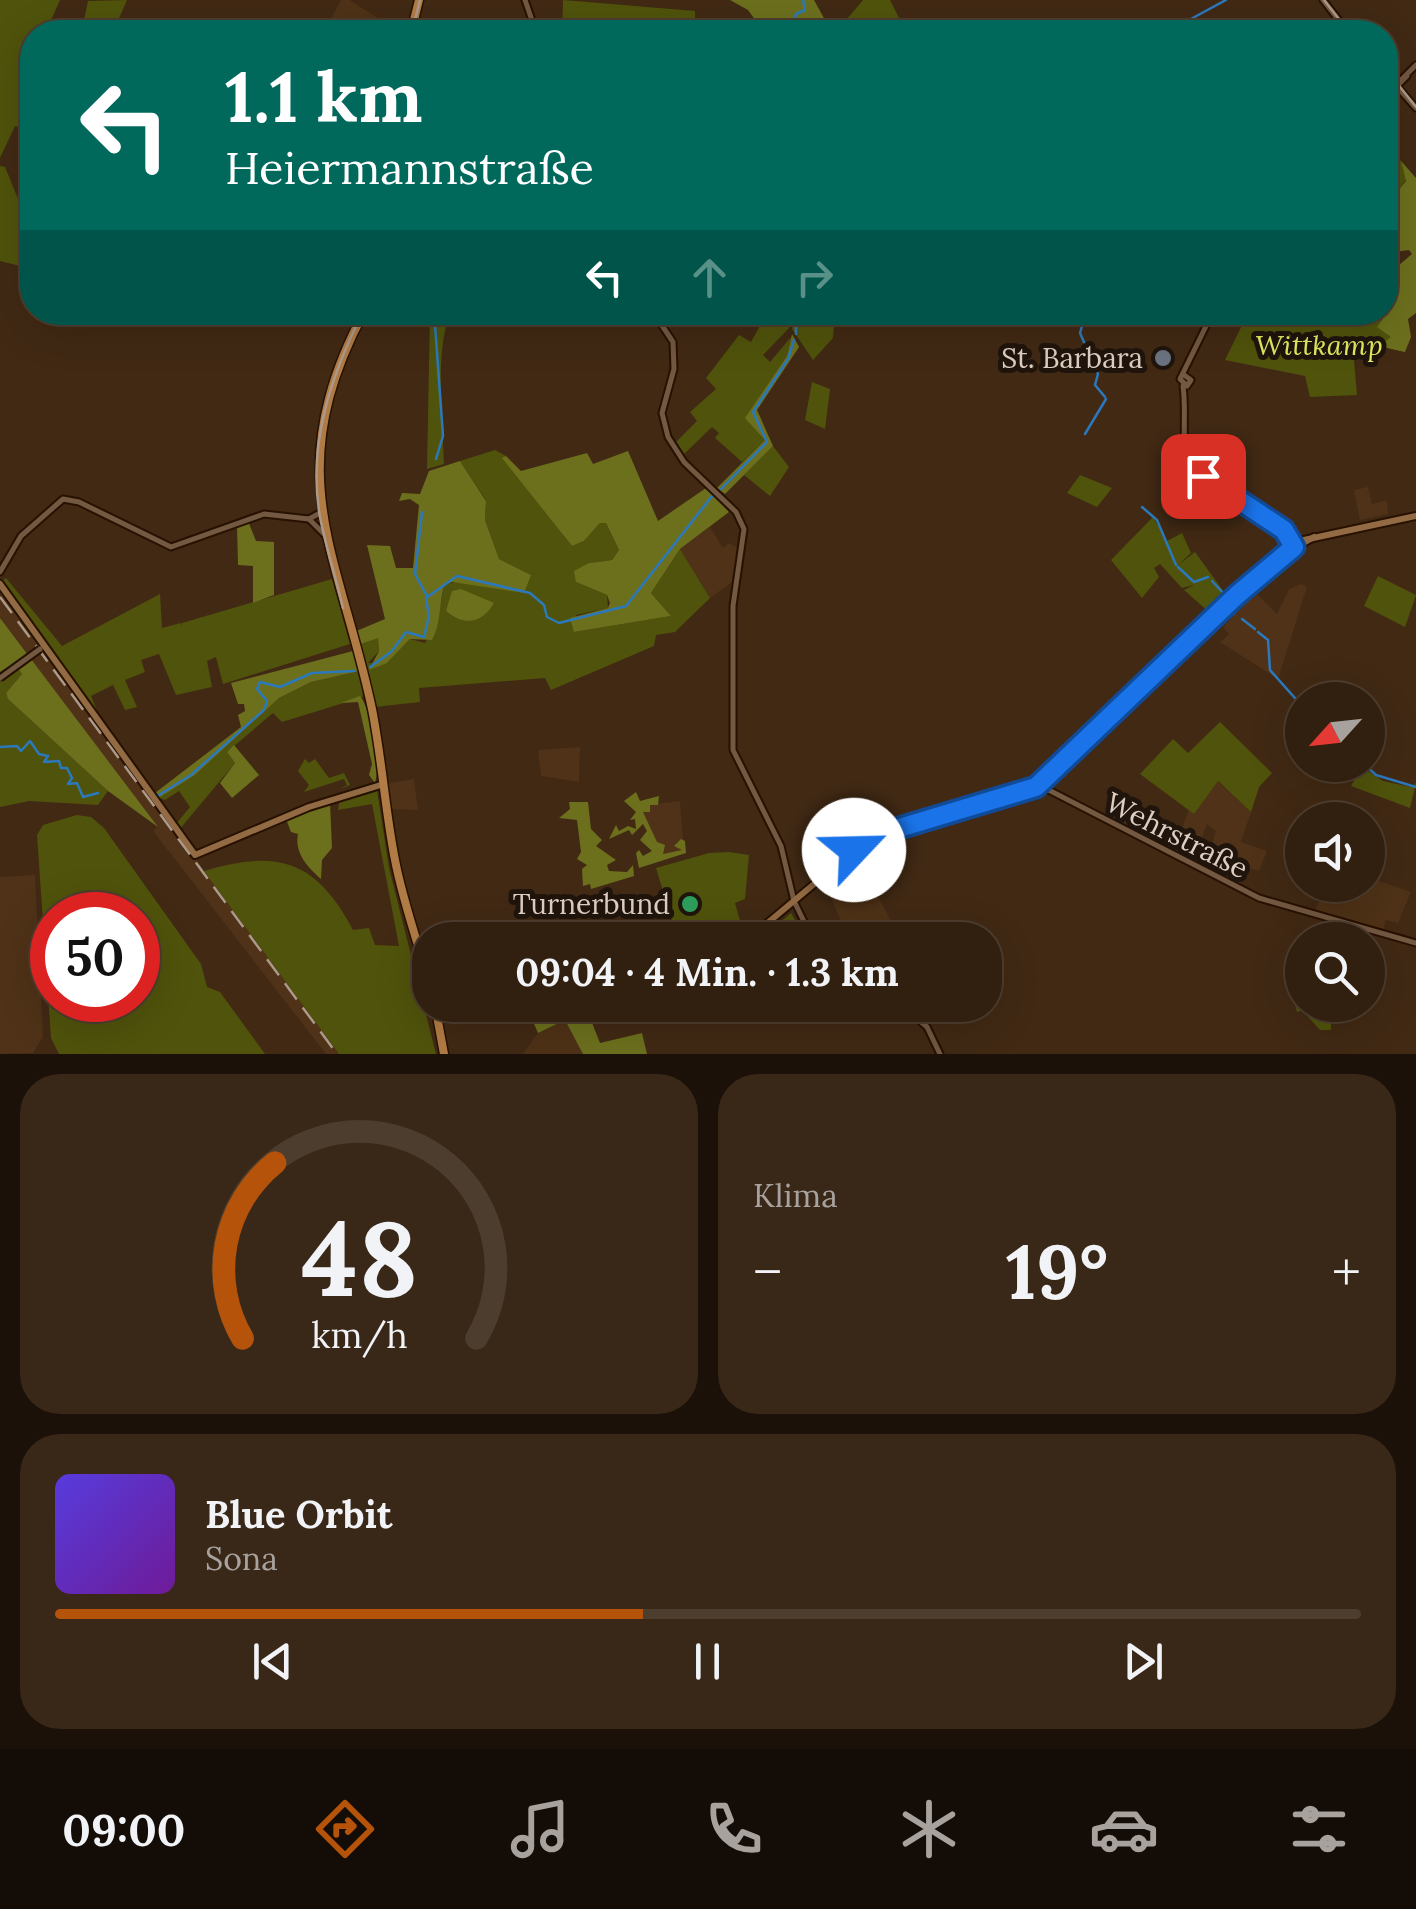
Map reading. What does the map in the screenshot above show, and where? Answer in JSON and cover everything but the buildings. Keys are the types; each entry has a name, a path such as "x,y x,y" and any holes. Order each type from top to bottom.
{"main road":[{"path":"357,325 341,356 326,404 320,513 371,706 396,866 412,922"},
{"path":"765,922 869,838 1039,785 1237,595 1258,570 1293,544 1416,514"},
{"path":"0,584 196,855 254,827 384,784"},
{"path":"439,1022 444,1054"}],"street":[{"path":"1323,0 1339,20"},
{"path":"1414,67 1398,84 1416,108"},
{"path":"665,325 673,342 674,368 662,407 663,423 684,462 728,503 742,522 745,546 736,577 734,753 781,846 794,901 804,922"},
{"path":"1207,325 1186,375 1192,382 1185,386 1184,396 1188,462 1199,479 1280,528 1293,544"},
{"path":"1185,441 1203,476 1226,494"},
{"path":"0,572 18,539 59,500 79,502 171,547 264,514 320,513"},
{"path":"309,519 320,513"},
{"path":"300,516 309,519 325,535"},
{"path":"0,678 43,646"},
{"name":"Wehrstraße","path":"1039,785 1256,897 1416,944"},
{"path":"921,1022 940,1054"}],"shaded area":[{"path":"341,0 349,0 381,20 330,20"},
{"path":"730,0 814,0 825,20 755,20 748,10"},
{"path":"1401,161 1416,178 1416,313 1408,319 1411,337 1405,352 1379,346 1391,337 1377,327 1398,325 1398,266 1412,254 1409,250 1398,251 1398,191 1406,181"},
{"path":"792,334 799,347 757,410 773,446 725,494 717,488 765,440 745,418 787,356"},
{"path":"628,451 658,521 706,488 729,512 680,549 651,593 671,616 574,632 570,618 608,608 610,603 607,595 576,582 574,571 589,563 612,560 619,550 606,523 600,523 584,541 572,546 502,458 506,456 521,471 587,453 593,464"},
{"path":"460,461 486,501 485,520 499,559 531,575 524,593 452,582 444,586 432,640 410,639 387,663 369,670 379,651 378,638 358,645 354,632 385,619 367,545 390,546 396,568 413,568 419,505 410,499 399,501 402,493 420,494 429,471"},
{"path":"1368,487 1372,504 1387,500 1388,514 1360,520 1354,490"},
{"path":"248,521 256,541 274,542 274,595 253,603 253,566 238,565 237,526"},
{"path":"710,527 723,548 729,543 738,548 732,582 710,598 680,549"},
{"path":"1301,584 1307,587 1278,679 1220,642 1229,634 1223,627 1231,619 1227,611 1251,588 1277,614 1289,589"},
{"path":"461,589 494,603 479,619 460,619 446,611 452,591"},
{"path":"0,592 339,1054 326,1054 153,831 157,827 0,618"},
{"path":"0,618 158,827 108,791 8,699 6,693 22,674 14,663 0,672"},
{"path":"353,651 360,671 311,682 279,698 195,775 159,798 155,793 241,727 238,715 245,711 244,704 238,704 231,683"},
{"path":"360,696 374,738 375,783 369,775 372,764 358,702 341,703"},
{"path":"234,745 259,775 232,798 220,783 235,763 227,752"},
{"path":"580,747 579,782 541,776 538,750"},
{"path":"414,779 418,810 388,809 385,784"},
{"path":"1217,781 1251,812 1241,842 1267,851 1259,871 1246,867 1239,885 1204,867 1216,831 1207,824 1193,861 1174,852 1189,809 1194,813"},
{"path":"636,792 640,801 659,796 658,805 650,805 650,812 643,812 657,842 665,845 663,854 682,850 674,846 681,839 685,841 686,853 639,868 636,853 639,850 643,856 652,851 640,840 647,831 643,824 632,835 629,830 609,839 616,825 619,831 628,826 636,829 635,819 630,820 636,812 624,801"},
{"path":"842,797 863,834 846,851 831,833 822,833 835,829 835,816 828,805"},
{"path":"680,801 684,851 657,859 637,806"},
{"path":"330,802 332,848 322,860 321,879 304,860 298,848 298,834 291,832 286,819"},
{"path":"569,802 588,802 591,829 602,840 596,846 616,860 607,865 609,871 627,872 633,865 634,876 591,889 590,884 583,886 582,869 587,865 577,859 581,852 577,820 559,818 570,809"},
{"path":"869,842 885,879 872,884 891,922 841,922 824,881"},
{"path":"35,875 36,892 30,892 30,1022 42,1022 43,1037 33,1053 0,1054 0,877"},
{"path":"1385,883 1411,892 1398,923 1348,922 1314,913 1319,902 1385,902"},
{"path":"533,1022 561,1022 538,1033"},
{"path":"566,1022 583,1054 523,1054 538,1033"},
{"path":"566,1022 592,1022 600,1043 642,1033 647,1054 583,1054"}],"green space":[{"path":"0,0 60,0 51,20 20,20 20,127 15,126 0,158"},
{"path":"127,0 118,20 84,20 88,1"},
{"path":"563,0 695,11 695,20 562,20"},
{"path":"863,0 890,0 900,20 846,20"},
{"path":"1398,157 1401,161 1406,180 1398,190"},
{"path":"0,166 5,167 20,204 20,266 0,261"},
{"path":"430,325 447,325 441,365 444,464 427,469"},
{"path":"760,325 789,328 763,355 770,362 791,337 787,356 746,418 765,440 742,462 715,438 719,433 712,427 684,454 676,442 697,421 690,412 716,389 706,378 739,335 751,342"},
{"path":"793,325 834,325 833,338 813,360"},
{"name":"Wittkamp","path":"1242,325 1392,325 1405,352 1379,346 1353,349 1357,395 1310,397 1305,376 1225,360"},
{"path":"812,382 830,389 825,429 805,420"},
{"path":"773,446 789,467 770,496 744,475"},
{"path":"495,450 506,456 503,458 572,546 584,541 600,523 606,523 619,550 612,560 589,563 576,582 607,595 608,608 576,615 574,632 671,616 651,593 680,549 710,598 675,632 656,635 654,646 551,690 545,678 419,688 420,702 375,707 358,645 378,637 379,651 368,663 387,663 410,639 425,643 439,613 444,586 472,579 531,575 499,559 485,520 486,500 460,461"},
{"path":"1080,475 1112,488 1097,507 1067,493"},
{"path":"1153,517 1167,541 1182,533 1191,553 1178,565 1195,552 1227,596 1210,613 1184,590 1194,585 1182,588 1160,564 1154,568 1159,577 1142,598 1111,560"},
{"path":"1378,576 1416,595 1405,627 1364,606"},
{"path":"6,578 62,646 160,594 162,628 181,623 182,626 332,579 350,644 223,684 216,657 207,661 212,687 176,695 159,654 141,660 145,672 125,680 137,707 125,710 113,685 91,696 99,716 96,717 39,630 0,582"},
{"path":"19,669 22,674 6,693 8,699 108,791 98,805 29,801 0,807 0,682"},
{"path":"360,671 363,697 282,722 273,713 227,752 235,763 179,830 176,824 190,807 179,791 165,800 159,798 195,775 279,698 311,682"},
{"path":"1220,722 1272,773 1259,787 1251,812 1218,781 1194,814 1140,774 1173,739 1188,753"},
{"path":"305,759 309,763 315,759 329,778 344,773 350,785 340,789 347,785 344,779 304,792 309,785 298,771"},
{"path":"1385,781 1411,787 1416,783 1410,808 1351,786 1353,782"},
{"path":"377,790 389,868 412,959 412,1022 428,1022 436,1054 339,1054 204,871 253,861 292,866 325,888 353,930 369,928 375,945 399,946 372,804 338,810 340,799"},
{"path":"77,815 91,817 104,828 150,892 41,892 37,835 43,825"},
{"path":"709,853 749,855 745,899 735,903 740,922 672,922 656,868"},
{"path":"160,907 201,964 207,987 220,992 265,1054 59,1054 51,1038 50,1022 160,1022"},
{"path":"791,913 796,922 781,922"},
{"path":"1313,1022 1331,1022 1331,1030 1320,1030"}],"waterway":[{"path":"794,20 796,14 805,10 803,0"},
{"path":"1189,20 1226,0"},
{"path":"435,325 443,436 436,459"},
{"path":"796,325 796,334"},
{"path":"1082,325 1080,333 1098,374 1095,385 1105,397"},
{"path":"721,489 767,442 753,412 788,359 794,340"},
{"path":"1085,434 1106,399"},
{"path":"370,667 391,652 406,632 424,637 429,616 426,598 457,576 530,593 544,605 547,617 559,623 626,606 712,496"},
{"path":"1142,507 1157,520 1176,565"},
{"path":"422,512 415,574 427,596"},
{"path":"1178,567 1194,582 1208,577"},
{"path":"1212,581 1226,596"},
{"path":"1228,611 1234,614"},
{"path":"1242,619 1255,629"},
{"path":"1258,632 1268,640 1270,670 1285,687"},
{"path":"159,795 191,775 264,710 267,701 257,689 260,682 280,687 312,673 354,671"},
{"path":"0,747 17,746 21,751 30,741 39,754 48,756 44,762 59,761 61,768 67,768 72,778 68,784 77,783 83,797 98,793"},
{"path":"1385,778 1416,787"}],"tram line":[{"path":"415,20 420,0"},
{"path":"1324,0 1340,20"},
{"path":"1398,84 1416,107"},
{"path":"343,608 320,517 317,463 319,437 332,386 357,325"}],"railway":[{"path":"0,597 337,1054"}],"place":[{"name":"St. Barbara","path":"1163,358"},
{"name":"Turnerbund","path":"690,904"}],"route":[{"path":"854,850 876,835 1036,787 1237,595 1294,547 1284,530 1203,476"}]}
